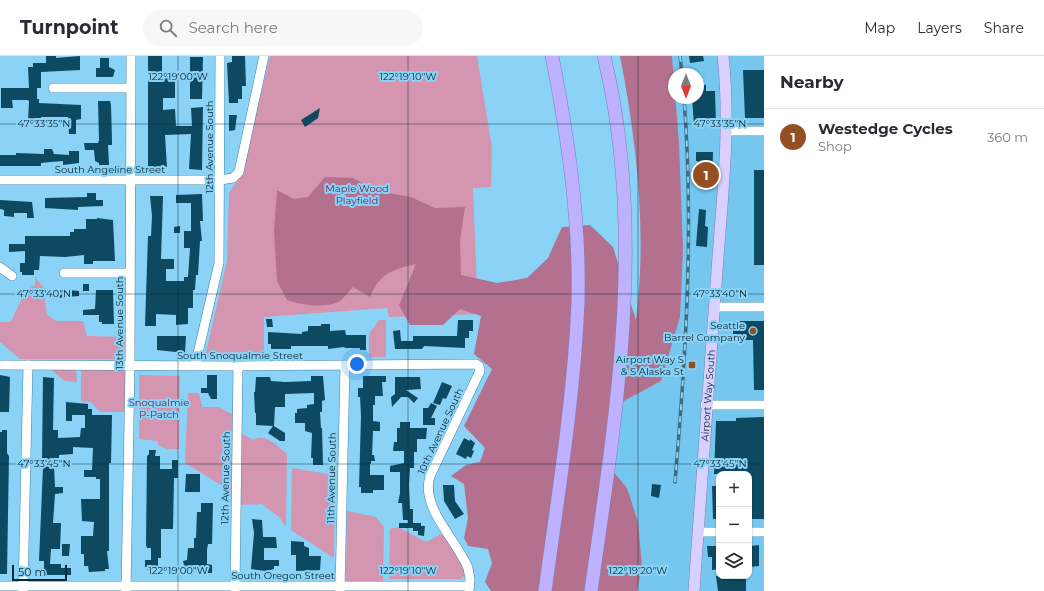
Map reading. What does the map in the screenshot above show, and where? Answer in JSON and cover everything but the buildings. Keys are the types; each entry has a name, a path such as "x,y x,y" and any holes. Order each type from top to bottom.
{"highway":[{"path":"546,591 574,371 578,301 576,225 572,165 552,56"},
{"path":"591,591 616,416 623,321 625,260 621,163 614,105 604,56"}],"main road":[{"name":"Airport Way South","path":"694,591 705,405 714,307 726,131 723,56"}],"street":[{"name":"13th Avenue South","path":"126,589 130,365 131,56"},
{"name":"12th Avenue South","path":"195,366 219,263 220,56"},
{"path":"220,180 233,178 239,172 264,56"},
{"path":"53,88 131,88"},
{"path":"726,131 764,131"},
{"name":"South Angeline Street","path":"0,180 220,180"},
{"path":"0,267 12,276"},
{"path":"64,273 130,272"},
{"path":"714,307 764,307"},
{"name":"South Snoqualmie Street","path":"0,365 238,366 476,364 479,366"},
{"path":"23,589 28,365"},
{"name":"11th Avenue South","path":"340,589 345,365"},
{"name":"12th Avenue South","path":"235,589 238,366"},
{"name":"10th Avenue South","path":"470,589 470,579 465,560 432,507 427,488 430,476 480,371 479,366"},
{"path":"705,405 764,404"},
{"path":"698,532 716,532"},
{"path":"752,532 764,532"},
{"name":"South Oregon Street","path":"0,586 23,589 470,589"}],"shaded area":[{"path":"672,56 764,56 764,591 637,591 642,566 606,463 613,407 661,381 679,142 676,104 704,104 704,68 673,68"}],"green space":[{"name":"Maple Wood Playfield","path":"270,56 477,56 492,148 491,187 473,188 478,314 389,317 387,308 264,317 264,358 205,357 227,261 229,193 242,173"},
{"path":"620,56 672,56 673,68 668,68 668,104 676,104 679,142 683,249 680,317 661,381 613,407 606,463 627,488 638,522 642,566 637,591 491,591 485,582 492,563 488,549 468,546 464,538 468,518 464,484 451,476 466,465 480,462 485,448 464,426 492,369 474,354 481,316 460,309 443,325 410,325 399,305 416,264 400,268 382,278 370,297 353,287 340,301 328,305 306,305 287,300 277,281 274,231 277,190 294,199 308,197 325,177 353,178 377,191 411,197 435,208 465,207 460,240 461,275 497,283 527,278 548,258 562,227 590,225 613,247 636,320 641,254 640,221 635,155"},
{"path":"35,277 43,287 47,315 56,321 83,321 87,336 125,337 125,359 20,359 0,342 0,322 11,322 25,291 35,285"},
{"path":"379,320 386,320 386,357 369,357 369,334"},
{"path":"50,369 76,369 77,382 65,381"},
{"path":"81,369 127,370 127,412 100,412 91,402 81,401"},
{"name":"Snoqualmie P-Patch","path":"139,375 180,376 179,449 167,449 158,445 158,441 139,439"},
{"path":"188,393 199,393 202,407 218,407 233,415 231,491 185,463"},
{"path":"242,434 254,440 258,438 267,439 287,454 286,527 280,518 262,504 241,505"},
{"path":"292,468 335,475 334,558 291,530"},
{"path":"347,511 376,517 384,527 383,581 346,581"},
{"path":"398,527 426,542 443,533 462,565 465,574 461,579 389,579 390,529"}],"railway":[{"path":"680,56 681,68"},
{"path":"675,482 687,290 688,194 684,104"}],"place":[{"name":"Westedge Cycles","path":"706,175"},
{"name":"Seattle Barrel Company","path":"753,331"},
{"name":"Airport Way S & S Alaska St","path":"692,365"}]}
